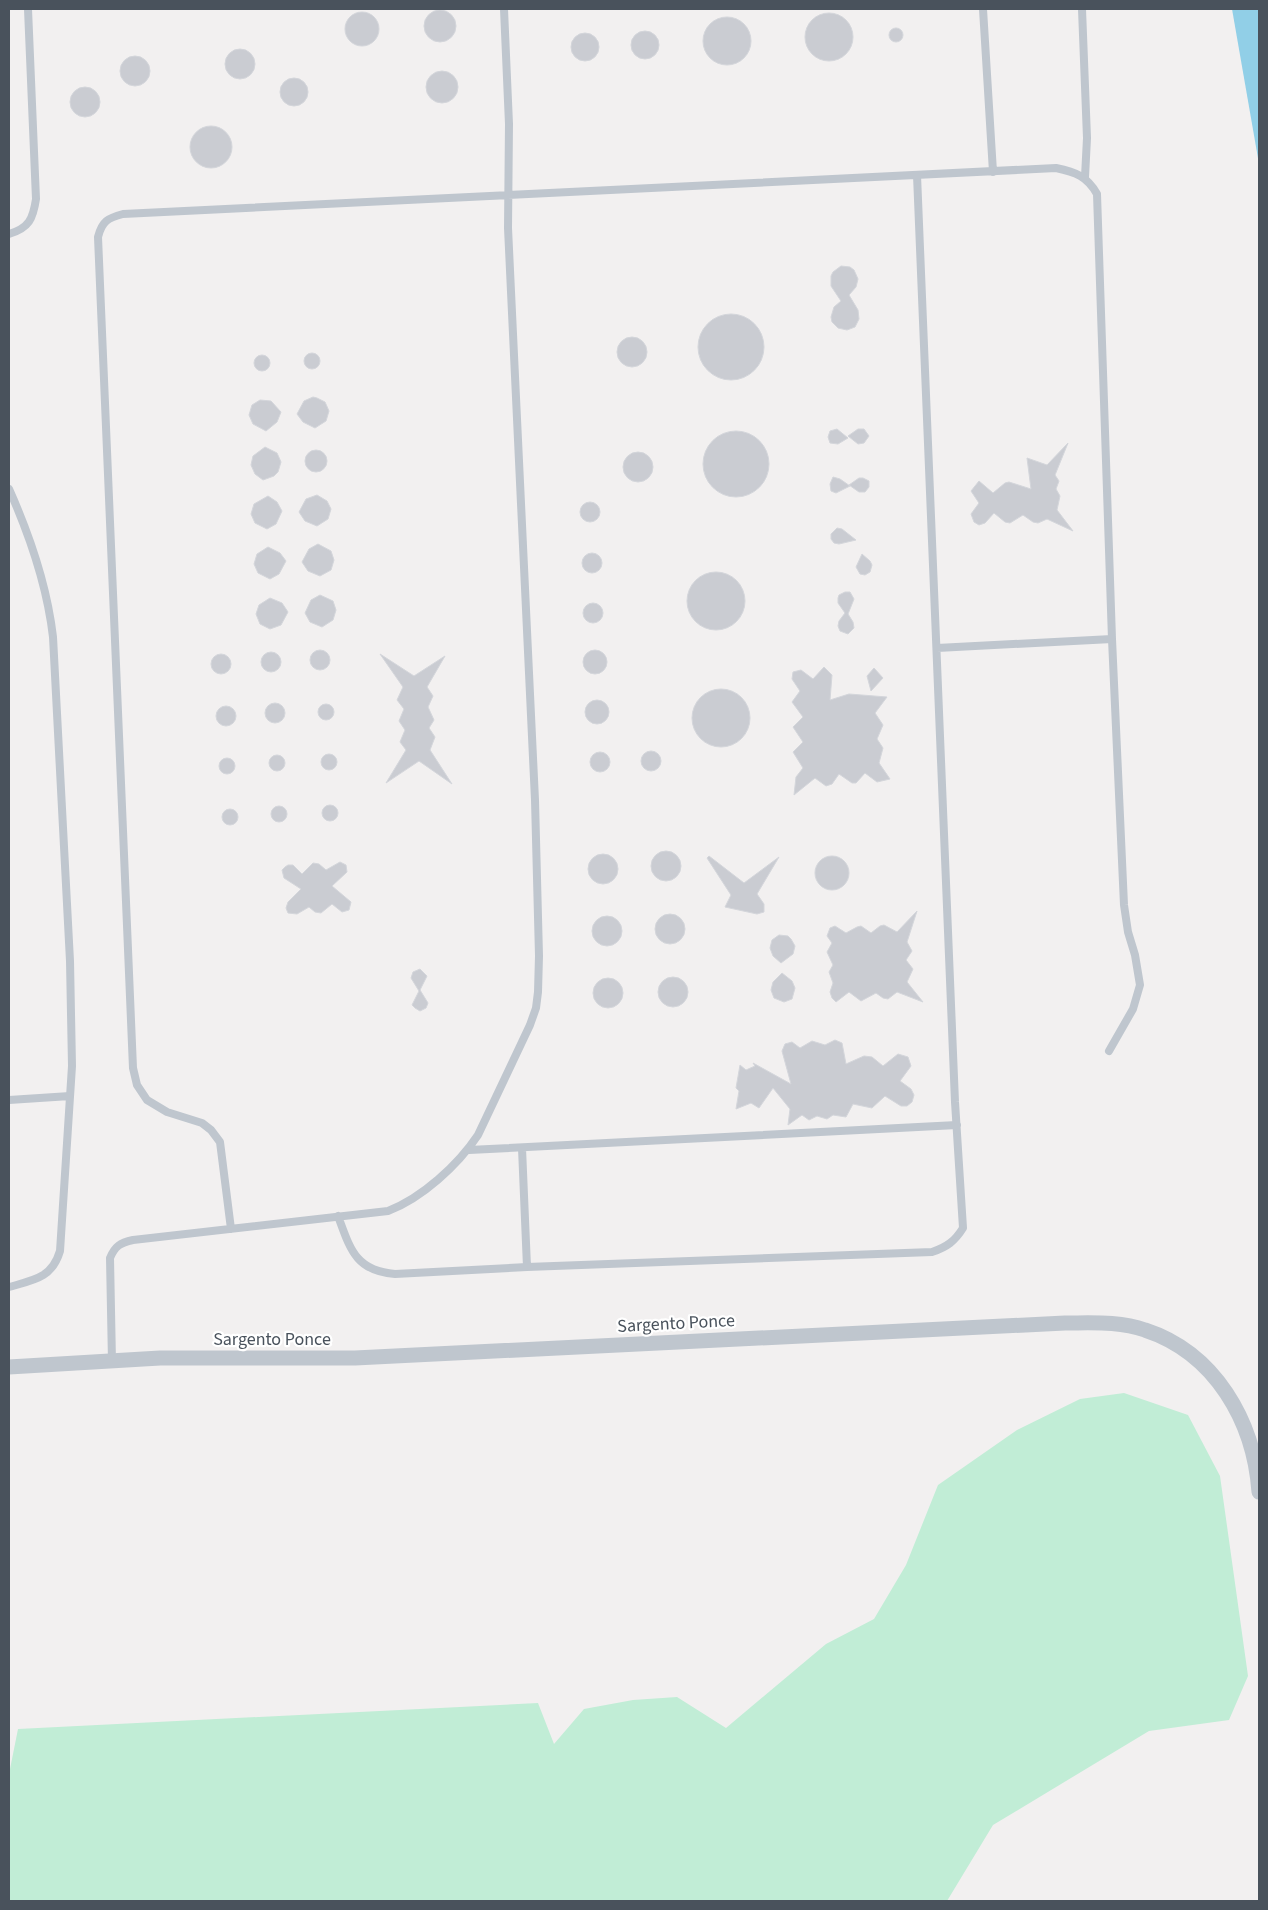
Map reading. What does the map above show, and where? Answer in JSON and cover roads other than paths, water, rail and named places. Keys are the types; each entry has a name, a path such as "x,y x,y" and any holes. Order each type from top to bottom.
{"street":[{"name":"Sargento Ponce","path":"9,1367 160,1358 355,1358 1065,1323 1115,1323 1144,1329 1170,1339 1194,1356 1214,1374 1230,1398 1245,1427 1253,1450 1259,1485"}],"lane":[{"path":"9,234 24,228 34,216 36,199 28,9"},
{"path":"112,1362 110,1258 113,1250 120,1242 388,1211 402,1205 420,1194 469,1150 478,1136 530,1025 536,1008 539,956 534,800 508,228 509,124 504,9"},
{"path":"983,9 993,172"},
{"path":"1082,9 1087,138 1085,177"},
{"path":"231,1229 220,1142 212,1130 202,1123 166,1112 147,1100 137,1085 133,1068 98,247 100,228 110,217 123,214 1056,168 1072,171 1085,177 1097,194 1112,638 1124,905 1140,985 1133,1009 1109,1051"},
{"path":"338,1216 351,1251 357,1259 369,1268 381,1273 394,1274 527,1267 932,1252 945,1248 957,1238 963,1228 936,648 917,175"},
{"path":"9,489 24,522 36,559 50,612 53,637 70,961 72,1066 60,1251 56,1264 50,1271 37,1280 9,1287"},
{"path":"936,648 1112,638"},
{"path":"9,1100 70,1096"},
{"path":"469,1150 957,1125"},
{"path":"522,1148 527,1267"}],"water":[{"path":"1232,9 1259,9 1259,164"}]}
